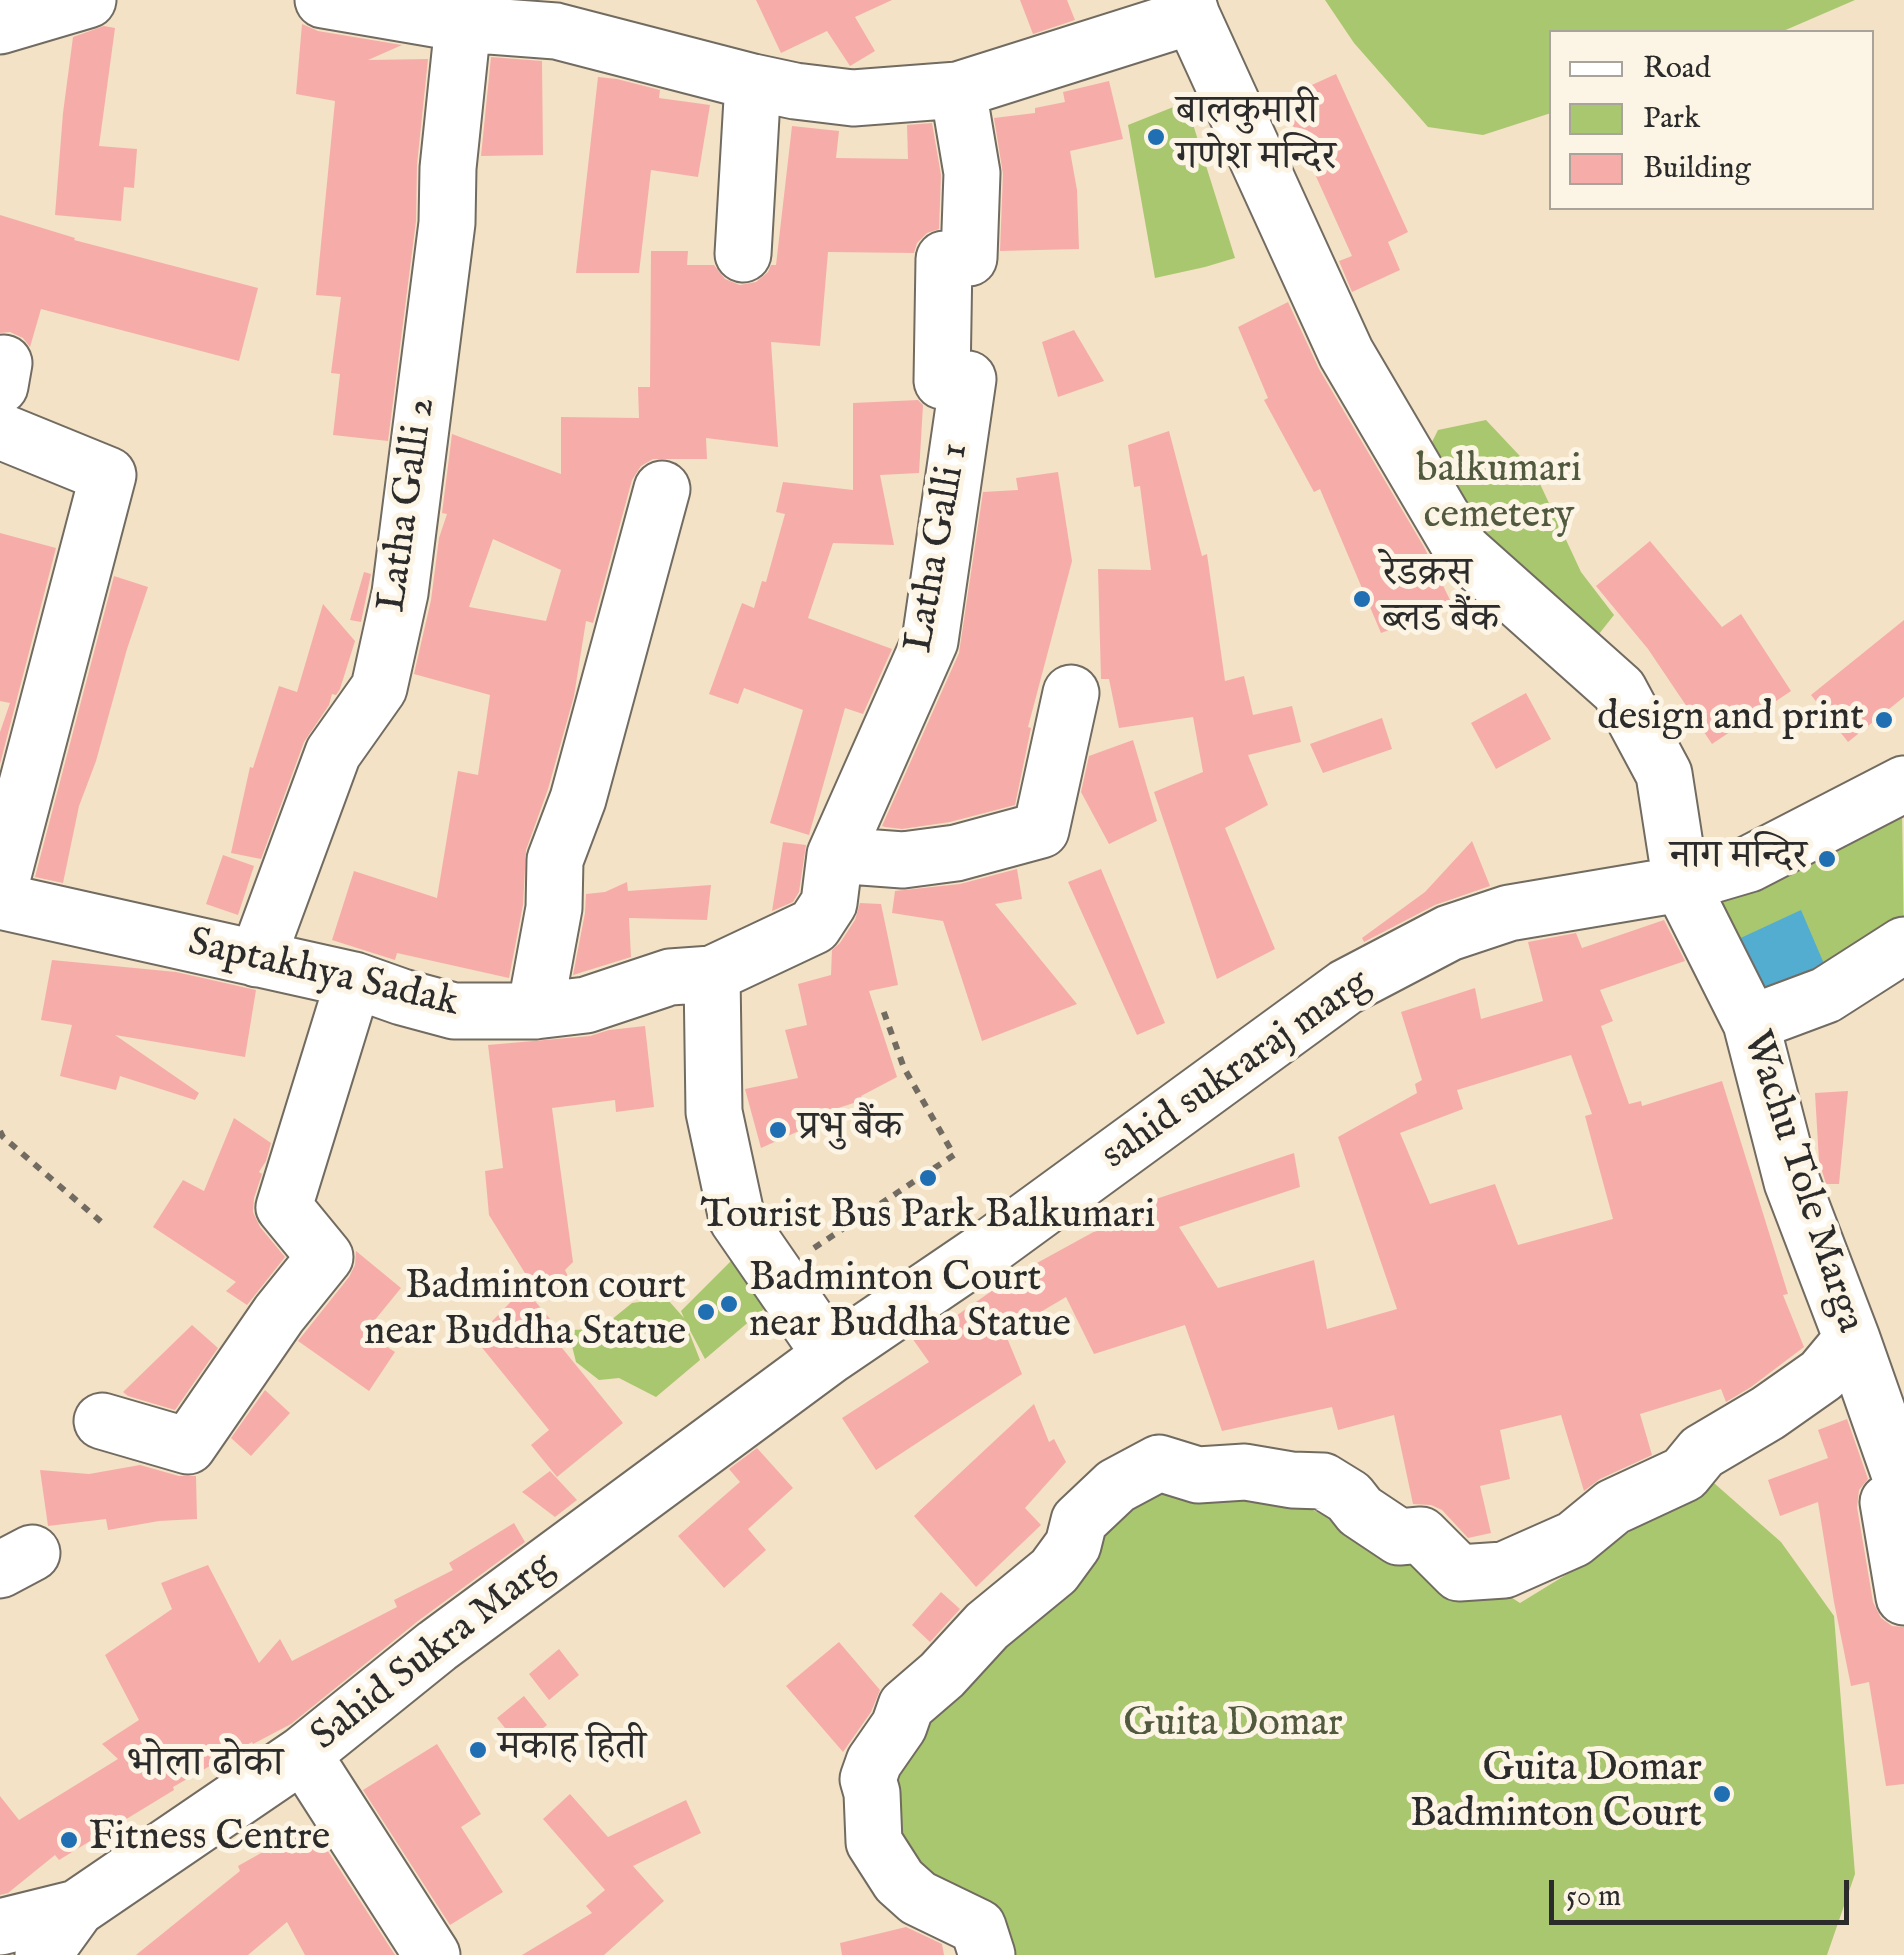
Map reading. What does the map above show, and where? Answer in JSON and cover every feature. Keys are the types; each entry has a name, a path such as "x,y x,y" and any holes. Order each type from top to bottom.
{"street":[{"path":"0,26 88,0"},
{"path":"324,0 463,24 556,31 753,82 853,98 958,90 1189,8"},
{"name":"Wachu Tole Marga","path":"1189,8 1346,354 1462,550 1619,690 1664,774 1680,884 1752,1023 1792,1182 1904,1490 1888,1502 1904,1597"},
{"name":"Latha Galli 2","path":"257,958 333,753 379,688 400,593 446,223 463,24"},
{"path":"743,254 753,82"},
{"name":"Latha Galli 1","path":"712,974 814,926 829,903 836,855 930,641 968,379 942,381 944,258 969,258 972,173 958,90"},
{"path":"0,431 108,475 0,887"},
{"path":"535,1011 554,908 556,860 578,799 662,489"},
{"path":"836,855 903,860 1047,840 1070,693"},
{"name":"sahid sukraraj marg","path":"831,1355 987,1249 1346,987 1449,932 1509,913 1680,884 1749,864 1904,784"},
{"name":"Saptakhya Sadak","path":"0,901 354,980 454,1011 535,1011 586,1004 670,977 712,974"},
{"path":"1752,1023 1826,995 1904,945"},
{"path":"712,974 714,1112 737,1219 831,1355"},
{"path":"102,1421 188,1446 279,1314 325,1257 284,1207 354,980"},
{"path":"987,1955 978,1927 918,1898 899,1881 874,1842 868,1780 906,1706 942,1675 987,1626 1054,1571 1073,1544 1079,1521 1116,1486 1159,1463 1198,1475 1245,1472 1322,1481 1399,1537 1421,1535 1459,1573 1504,1570 1574,1539 1613,1507 1684,1474 1702,1452 1822,1375 1852,1339"},
{"name":"Sahid Sukra Marg","path":"43,1955 77,1908 303,1754 437,1646 831,1355"},
{"path":"303,1754 432,1955"},
{"path":"0,1927 77,1908"}],"path":[{"path":"774,1274 954,1155 904,1068 882,1007"},
{"path":"0,1132 106,1226"}],"green space":[{"path":"1325,0 1855,0 1786,30 1549,30 1549,114 1483,135 1428,127 1354,43"},
{"path":"1186,102 1235,258 1155,278 1128,125"},
{"name":"balkumari cemetery","path":"1486,420 1534,471 1581,572 1614,615 1591,644 1530,595 1424,458 1438,430"},
{"path":"1902,809 1904,944 1755,1022 1685,891"},
{"path":"746,1246 778,1297 705,1359 684,1319 700,1360 656,1397 619,1378 599,1380 576,1362 568,1330 600,1329 632,1303 647,1301 668,1300 684,1318 681,1311"},
{"name":"Guita Domar","path":"1160,1472 1268,1489 1385,1544 1397,1559 1458,1586 1483,1579 1520,1603 1595,1557 1706,1476 1781,1542 1834,1616 1855,1874 1827,1955 986,1955 894,1858 885,1761"}],"water":[{"path":"1801,910 1825,966 1753,994 1732,942"}],"building":[{"path":"756,0 892,0 855,17 875,51 850,66 827,31 781,53"},
{"path":"1020,0 1067,0 1075,20 1033,34"},
{"path":"302,24 318,31 402,45 368,60 428,59 417,165 416,221 388,441 333,435 340,374 331,373 341,297 316,295 335,101 296,94"},
{"path":"104,26 115,28 99,146 137,149 134,188 124,187 121,221 55,215 73,37"},
{"path":"491,57 542,61 543,155 481,156"},
{"path":"1336,74 1408,232 1388,242 1400,270 1352,292 1339,261 1352,256 1281,99"},
{"path":"598,77 660,90 659,98 710,105 698,177 651,170 639,273 576,273"},
{"path":"1109,81 1123,139 1070,151 1077,190 1079,249 1000,251 1003,174 994,118 1035,113 1035,108 1065,102 1063,92"},
{"path":"932,123 941,175 939,229 927,233 914,253 828,252 820,346 771,342 778,447 706,438 707,459 653,459 641,466 632,480 593,623 586,621 574,696 526,850 523,905 509,978 397,953 395,960 332,940 354,871 437,898 458,771 478,775 490,695 414,674 447,514 442,513 452,434 561,474 561,417 639,418 638,387 650,387 651,251 688,251 687,265 714,265 725,279 740,285 756,282 771,265 776,265 792,126 839,131 836,158 908,159 907,125","holes":["493,539 561,570 546,621 469,607"]},
{"path":"0,215 74,240 258,288 239,361 41,309 30,347 23,338 10,332 0,333"},
{"path":"1288,302 1319,369 1424,547 1453,606 1381,633 1320,489 1314,492 1264,400 1268,398 1238,327"},
{"path":"1074,330 1104,381 1058,397 1042,342"},
{"path":"918,400 923,405 919,473 880,475 894,545 833,543 808,618 892,649 863,714 845,708 809,835 770,823 803,710 744,688 738,704 709,694 742,603 754,608 762,581 766,582 785,514 776,512 783,482 853,490 853,403"},
{"path":"1169,431 1202,556 1207,554 1225,681 1244,676 1253,715 1292,706 1301,742 1248,755 1268,805 1225,828 1275,949 1217,979 1154,792 1203,772 1193,717 1119,728 1109,679 1101,679 1098,569 1151,570 1140,486 1134,487 1128,445"},
{"path":"1058,472 1072,561 1028,727 1031,728 1015,805 950,822 902,829 882,826 959,653 983,492 1018,490 1016,478"},
{"path":"0,533 56,548 0,764 0,732 10,703 0,701"},
{"path":"1650,541 1722,627 1741,614 1791,691 1712,744 1648,649 1596,586"},
{"path":"364,572 371,574 361,622 350,620"},
{"path":"114,576 148,587 79,806 63,883 35,877"},
{"path":"323,604 355,641 340,689 332,694 304,742 261,859 231,853 250,767 253,768 279,686 297,692"},
{"path":"1904,620 1904,697 1848,742 1811,695"},
{"path":"1526,693 1551,739 1496,769 1471,723"},
{"path":"1382,718 1392,749 1323,773 1310,744"},
{"path":"1133,740 1157,821 1109,844 1081,792 1089,756"},
{"path":"1472,841 1490,886 1435,905 1364,942 1362,938 1425,892"},
{"path":"783,842 806,845 799,892 793,902 772,911"},
{"path":"223,855 254,866 238,915 206,904"},
{"path":"1017,869 1022,899 995,904 1077,1004 982,1041 943,921 892,913 895,891 960,884"},
{"path":"1101,869 1165,1023 1137,1035 1068,882"},
{"path":"627,882 628,891 711,885 707,920 629,918 631,957 573,975 586,894 605,892"},
{"path":"860,903 881,904 898,985 869,991 897,1077 861,1096 863,1100 829,1111 810,1126 761,1148 745,1089 798,1078 785,1030 807,1025 798,984 831,975 832,950 855,920"},
{"path":"1664,920 1685,961 1600,990 1613,1021 1601,1026 1629,1104 1641,1101 1642,1106 1722,1081 1788,1294 1783,1295 1804,1347 1751,1387 1726,1402 1721,1389 1640,1414 1652,1455 1600,1479 1584,1491 1561,1415 1500,1430 1510,1479 1480,1486 1491,1533 1468,1538 1442,1510 1413,1504 1394,1415 1338,1430 1332,1407 1222,1431 1185,1325 1094,1354 1066,1297 1005,1333 1022,1374 876,1470 842,1418 929,1362 912,1338 939,1320 943,1325 995,1286 1150,1201 1294,1153 1300,1187 1179,1227 1218,1288 1314,1260 1327,1329 1397,1309 1338,1137 1417,1093 1415,1084 1422,1080 1401,1012 1475,988 1481,1019 1543,1001 1528,942 1576,933 1582,948","holes":["1571,1055 1592,1114 1585,1116 1613,1219 1518,1245 1495,1184 1430,1204 1400,1133 1463,1109 1457,1090"]},
{"path":"52,960 176,972 256,990 245,1057 115,1035 199,1093 195,1100 120,1076 116,1090 60,1076 72,1025 41,1020"},
{"path":"645,1026 654,1107 616,1112 615,1100 552,1108 573,1262 565,1270 571,1283 541,1299 489,1215 485,1171 503,1168 488,1045 590,1036"},
{"path":"1848,1091 1839,1184 1826,1184 1819,1161 1815,1093"},
{"path":"234,1118 271,1143 259,1172 262,1174 253,1212 285,1257 247,1305 226,1291 236,1282 153,1227 183,1180 204,1191"},
{"path":"356,1251 401,1288 365,1332 395,1352 369,1391 298,1341 349,1277"},
{"path":"524,1288 561,1332 558,1343 623,1423 557,1477 531,1445 549,1430 475,1339"},
{"path":"192,1325 218,1348 175,1410 123,1392"},
{"path":"265,1390 290,1413 251,1456 231,1438"},
{"path":"1034,1404 1049,1442 1054,1439 1066,1462 1025,1508 1041,1525 976,1587 914,1516"},
{"path":"1847,1419 1868,1479 1859,1490 1857,1507 1873,1602 1881,1618 1892,1626 1904,1627 1904,1784 1886,1786 1869,1682 1851,1686 1818,1502 1780,1516 1768,1480 1828,1458 1818,1430"},
{"path":"757,1448 793,1488 748,1529 766,1550 724,1588 678,1536 740,1482 729,1469"},
{"path":"140,1465 179,1476 196,1476 197,1519 108,1530 106,1519 48,1526 40,1470 89,1474"},
{"path":"550,1471 577,1500 555,1517 522,1492"},
{"path":"514,1523 525,1542 418,1621 291,1724 173,1787 174,1790 59,1860 55,1855 8,1893 0,1895 0,1796 19,1820 118,1759 102,1744 139,1720 105,1655 172,1609 161,1583 208,1565 259,1663 280,1639 292,1661 397,1607 394,1600 453,1570 449,1563"},
{"path":"941,1592 960,1609 930,1642 912,1625"},
{"path":"839,1642 880,1690 871,1712 843,1752 786,1686"},
{"path":"559,1649 579,1675 549,1700 529,1674"},
{"path":"524,1696 547,1725 520,1747 497,1718"},
{"path":"437,1744 481,1814 461,1827 503,1892 450,1925 363,1790"},
{"path":"570,1794 608,1837 686,1800 701,1833 633,1866 664,1901 604,1955 522,1955 592,1913 586,1906 605,1890 543,1819"},
{"path":"311,1825 395,1955 305,1955 287,1922 248,1955 136,1955 240,1871 238,1866"},
{"path":"906,1927 942,1944 944,1955 842,1955 840,1943"}],"place":[{"name":"बालकुमारी गणेश मन्दिर","path":"1156,137"},
{"name":"रेडक्रस ब्लड बैंक","path":"1362,599"},
{"name":"design and print","path":"1884,720"},
{"name":"नाग मन्दिर","path":"1827,859"},
{"name":"प्रभु बैंक","path":"778,1130"},
{"name":"Tourist Bus Park Balkumari","path":"928,1178"},
{"name":"Badminton Court near Buddha Statue","path":"729,1304"},
{"name":"Badminton court near Buddha Statue","path":"706,1312"},
{"name":"मकाह हिती","path":"478,1750"},
{"name":"Guita Domar Badminton Court","path":"1722,1794"},
{"name":"Fitness Centre","path":"69,1840"}],"district":[{"name":"भोला ढोका","path":"205,1766"}]}
